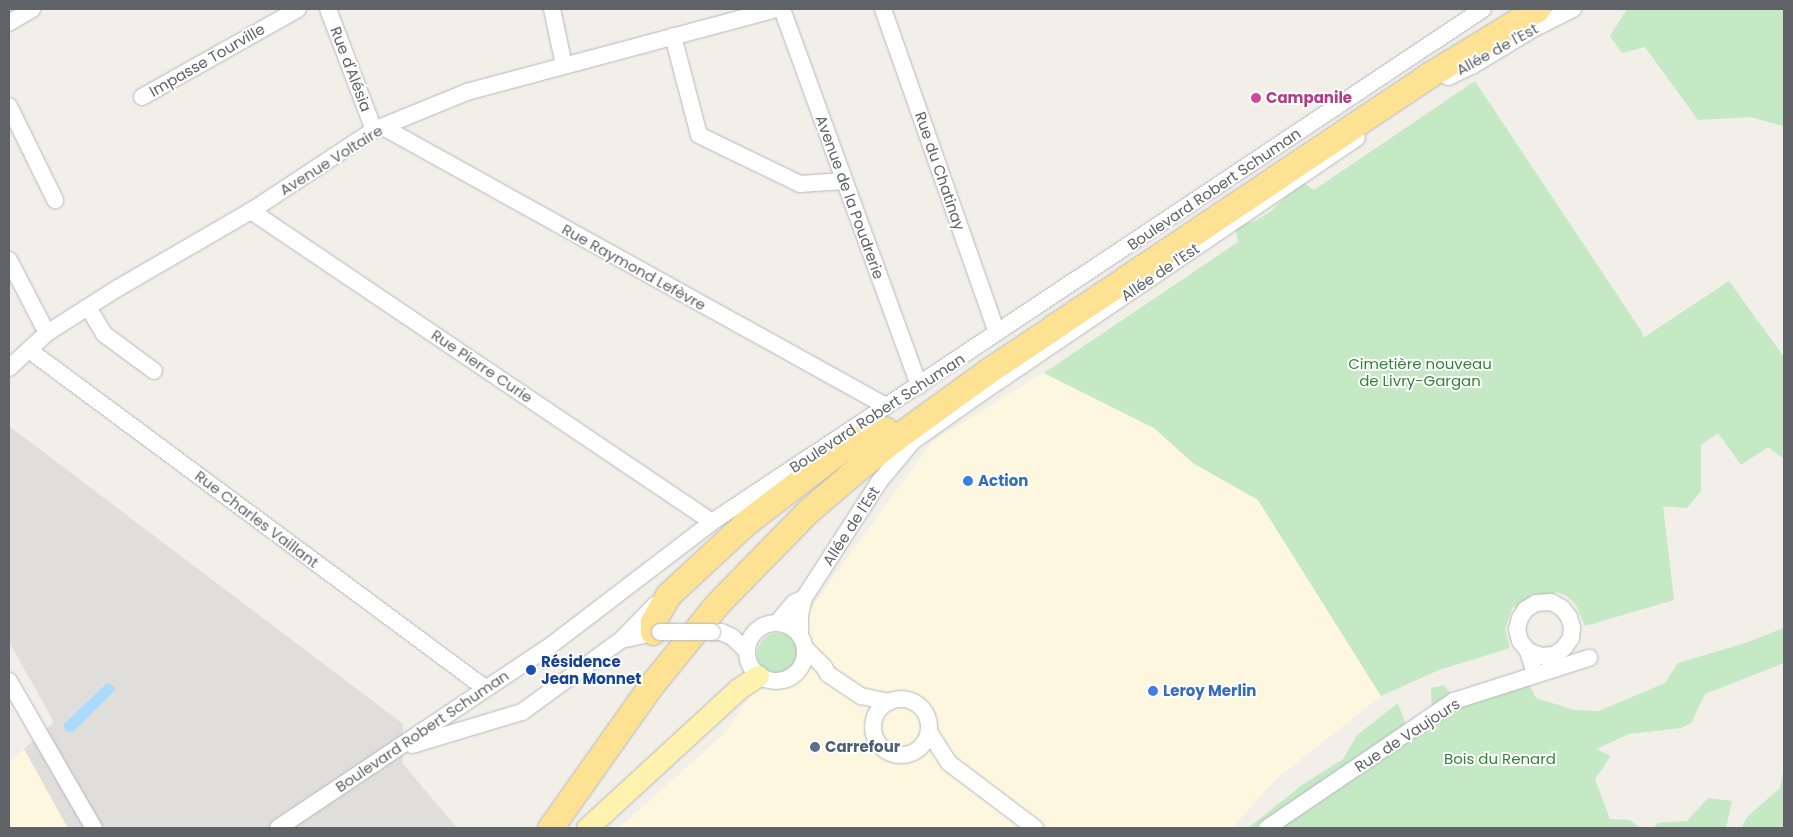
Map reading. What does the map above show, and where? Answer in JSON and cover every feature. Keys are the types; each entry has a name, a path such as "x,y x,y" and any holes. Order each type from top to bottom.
{"highway":[{"path":"657,632 653,622 668,595 748,521 868,433 885,418 997,349 1424,64 1513,9"},
{"path":"550,828 652,684 717,604 808,511 850,475 894,439 988,371 1429,75 1537,9"},
{"path":"533,828 636,685 703,601 885,418"}],"main road":[{"path":"587,828 738,689 758,676"}],"street":[{"path":"9,23 32,9"},
{"name":"Impasse Tourville","path":"142,97 298,9"},
{"name":"Rue d'Alésia","path":"328,9 378,129"},
{"path":"552,9 564,64"},
{"name":"Avenue Voltaire","path":"9,368 47,333 251,211 378,129 467,92 564,64 777,9"},
{"name":"Avenue de la Poudrerie","path":"782,9 919,386"},
{"name":"Rue du Chatinay","path":"883,9 998,333"},
{"name":"Boulevard Robert Schuman","path":"278,828 550,646 712,522 885,418 919,386 1483,9"},
{"name":"Allée de l'Est","path":"803,642 800,616 804,598 879,482 914,442 935,424 1448,77 1472,66 1533,28 1573,9"},
{"path":"673,36 699,135 800,184 844,181"},
{"path":"9,106 55,200"},
{"name":"Rue Raymond Lefèvre","path":"378,129 885,418"},
{"name":"Rue Pierre Curie","path":"251,211 712,522"},
{"path":"9,260 47,333"},
{"path":"88,307 104,334 154,371"},
{"name":"Rue Charles Vaillant","path":"29,350 485,688"},
{"path":"396,750 522,712 621,640 656,603 668,595"},
{"name":"Allée de l'Est","path":"777,623 794,603 804,598"},
{"path":"1528,651 1541,656 1554,654 1564,648 1571,638 1572,627 1569,617 1562,608 1551,602 1536,603 1523,613 1518,629 1520,642 1528,651 1535,674"},
{"path":"621,640 657,632 716,632 728,628 760,627 777,623 788,625 828,674 861,696 889,702"},
{"path":"760,627 751,636 746,651 748,662 758,676 777,682 787,680 797,673 804,662 803,642"},
{"path":"716,632 737,640 746,651"},
{"name":"Rue de Vaujours","path":"1267,828 1454,701 1584,659 1571,638"},
{"path":"797,673 828,674"},
{"path":"9,682 94,828"},
{"path":"861,696 874,720 875,736 882,748 895,755 907,755 915,752 922,747 929,732"},
{"path":"471,698 480,712 497,720"},
{"path":"874,720 878,711 889,702 901,699 917,704 927,716 929,732 949,763"},
{"path":"915,752 949,763 1035,828"}],"shaded area":[{"path":"1043,373 1154,428 1193,463 1258,500 1381,696 1276,779 1232,828 619,828 724,734 813,605 932,442"},
{"path":"9,426 403,724 403,764 457,828 68,828 24,749 54,722 9,642"},
{"path":"24,749 68,828 9,828 9,763"}],"green space":[{"path":"1627,9 1784,9 1784,126 1750,117 1698,120 1645,47 1622,53 1610,36"},
{"name":"Cimetière nouveau de Livry-Gargan","path":"1475,81 1642,332 1643,338 1729,281 1784,357 1784,459 1768,447 1741,465 1718,433 1701,445 1701,491 1687,508 1663,506 1674,600 1585,626 1576,605 1567,596 1556,592 1554,596 1518,610 1513,606 1505,629 1510,648 1439,670 1381,696 1258,500 1193,463 1154,428 1044,373 1238,242 1235,227 1257,220 1271,211 1302,182 1314,190"},
{"name":"Bois du Renard","path":"1784,628 1784,663 1705,694 1691,723 1681,728 1629,734 1596,749 1611,756 1595,779 1610,819 1630,820 1640,828 1248,828 1302,785 1343,759 1357,735 1398,703 1409,733 1432,716 1431,688 1444,685 1455,701 1525,677 1536,698 1574,710 1599,711 1665,683 1678,663 1745,643"},
{"path":"782,633 790,636 796,642 799,654 796,666 790,672 774,675 766,672 760,666 757,650 760,642 766,636"},
{"path":"1784,766 1784,828 1741,828 1748,816 1780,788"},
{"path":"1708,798 1732,801 1726,828 1653,828 1658,823 1687,821"}],"water":[{"path":"107,683 115,687 114,691 73,732 66,731 63,725"}],"place":[{"name":"Campanile","path":"1256,98"},
{"name":"Action","path":"968,481"},
{"name":"Résidence Jean Monnet","path":"531,670"},
{"name":"Leroy Merlin","path":"1153,691"},
{"name":"Carrefour","path":"815,747"}]}
